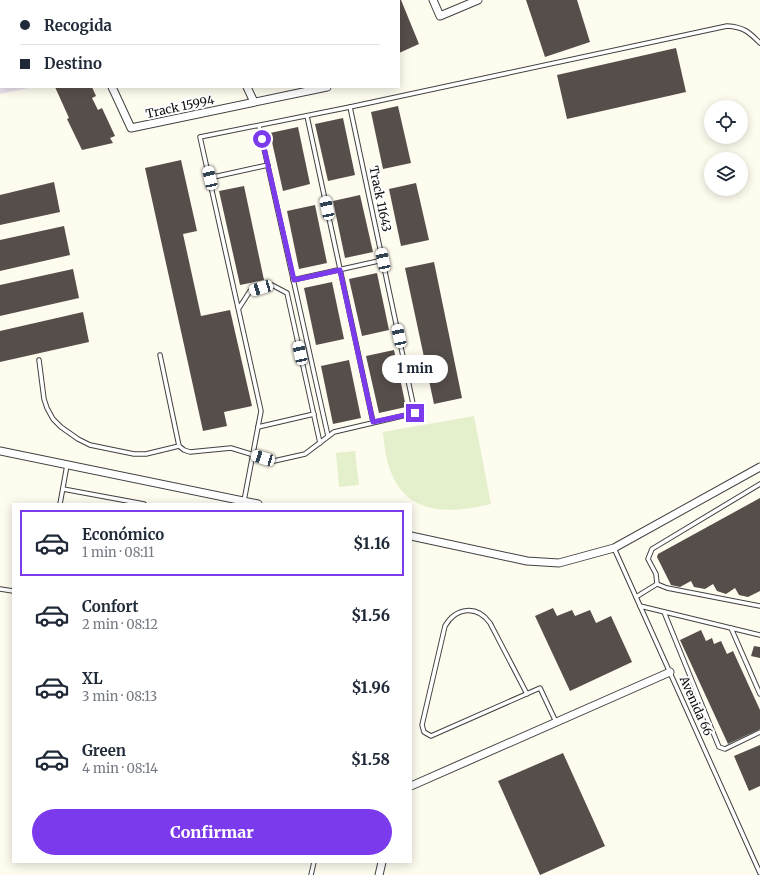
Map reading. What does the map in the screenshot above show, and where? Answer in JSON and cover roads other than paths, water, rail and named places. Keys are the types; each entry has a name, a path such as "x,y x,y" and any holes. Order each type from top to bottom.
{"street":[{"path":"433,0 440,16 478,0"},
{"name":"Track 15994","path":"112,88 131,128 322,88"},
{"path":"247,88 254,102"},
{"path":"0,451 253,503"},
{"path":"412,536 527,561 559,563 614,548 760,467"},
{"path":"412,786 670,672"},
{"path":"379,875 382,863"}],"lane":[{"path":"244,501 261,411 200,137 350,107 728,26 740,27 751,34 760,43"},
{"name":"Track 11643","path":"350,107 415,413 373,422"},
{"path":"160,355 179,446 190,452 231,448 274,461 306,454 334,432 373,422 307,116"},
{"path":"259,126 328,436"},
{"path":"210,178 268,165"},
{"path":"294,280 383,260"},
{"path":"239,308 250,291 272,285 287,293 320,443"},
{"path":"38,360 44,399 47,408 53,419 61,428 78,439 90,445 106,447 134,454 146,454 179,446"},
{"path":"258,427 314,414"},
{"path":"60,503 67,465"},
{"path":"657,584 656,574 648,559 652,549 760,484"},
{"path":"63,489 139,503"},
{"name":"Avenida 66","path":"614,548 760,873"},
{"path":"636,597 657,584"},
{"path":"657,584 667,588 760,606"},
{"path":"0,589 12,591"},
{"path":"640,606 760,634"},
{"path":"527,694 485,615 478,612 466,611 456,614 449,619 445,626 422,725 424,732 430,736 527,694 540,688 556,722"},
{"path":"664,612 719,747 725,749 760,732"},
{"path":"731,628 760,694"},
{"path":"311,875 314,863"}]}
